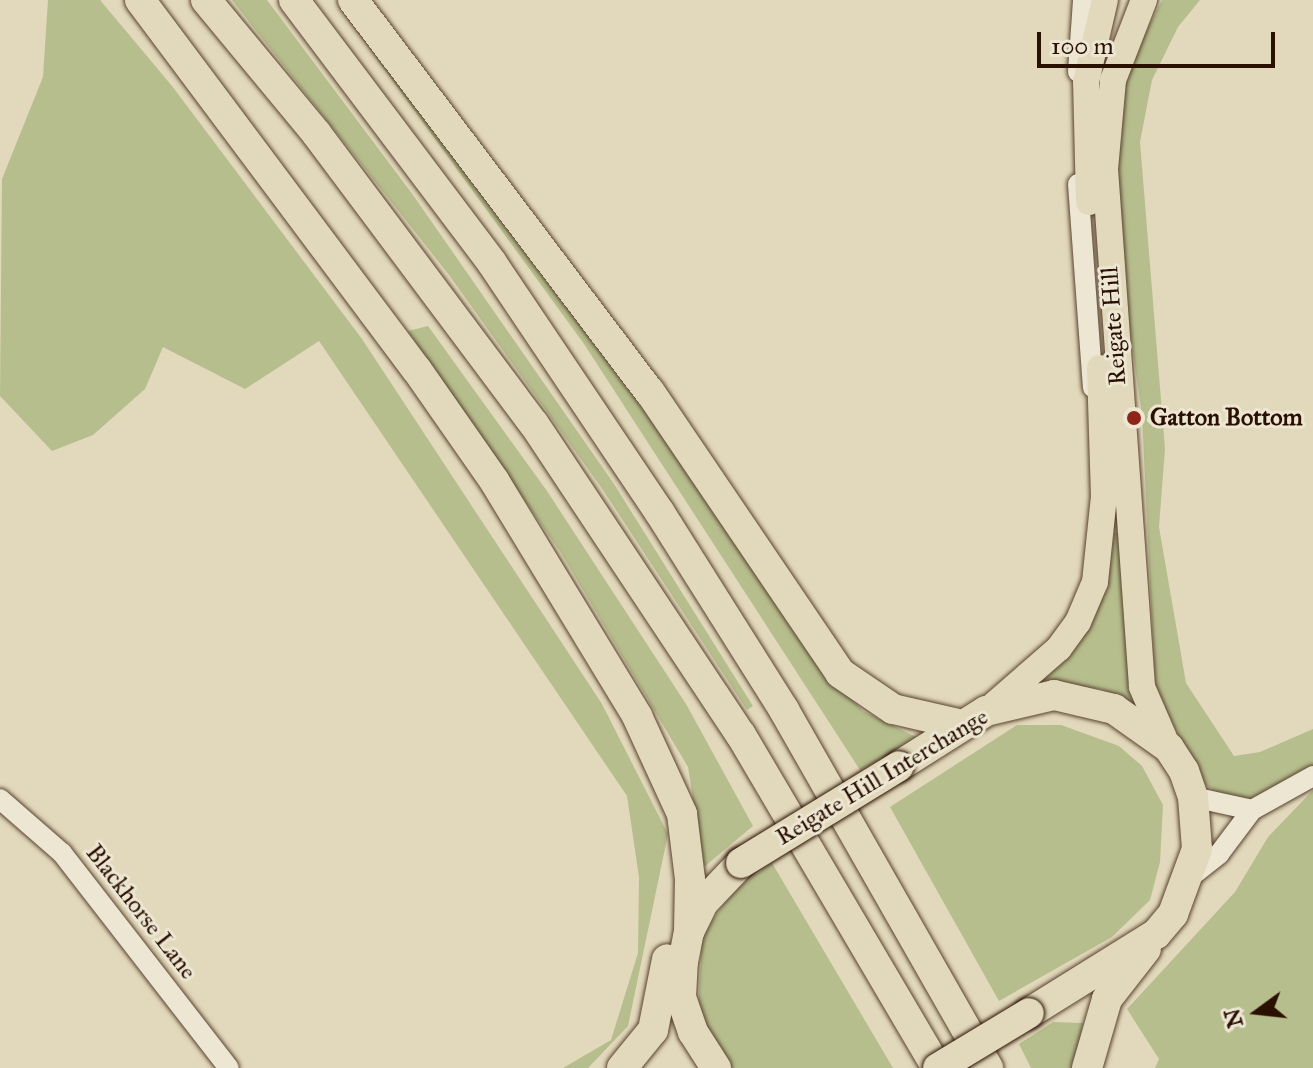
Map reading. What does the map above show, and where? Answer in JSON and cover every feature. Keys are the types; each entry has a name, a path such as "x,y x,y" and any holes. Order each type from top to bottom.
{"highway":[{"path":"140,0 331,250 495,482 637,716 682,814 687,855 689,932"},
{"path":"206,0 326,145 534,424 741,735 937,1068"},
{"path":"294,0 492,263 660,513 784,710 988,1068"},
{"path":"353,0 650,392 840,673 893,709 974,718"},
{"name":"Reigate Hill Interchange","path":"716,1068 693,1032 681,997 689,932 719,881 741,863 974,718 1035,696 1073,696 1114,709 1169,748 1193,797 1197,849 1190,877 1173,914 1156,934 937,1068"},
{"path":"622,1068 653,1030 687,855"},
{"path":"1087,1068 1107,999 1156,934"},
{"path":"647,1068 669,1036 681,997"}],"main road":[{"name":"Reigate Hill","path":"974,718 1059,648 1078,622 1095,582 1104,497 1084,113 1092,44 1105,0"},
{"name":"Reigate Hill","path":"1144,0 1113,80 1105,169 1142,687 1169,748"}],"street":[{"path":"1083,0 1075,102 1077,168 1099,423"},
{"path":"1190,877 1219,854 1252,810 1313,776"},
{"path":"1193,797 1252,810"},
{"name":"Blackhorse Lane","path":"0,799 62,853 229,1068"}],"green space":[{"path":"48,0 100,0 172,86 362,339 602,704 668,834 628,1026 588,1068 563,1068 611,1040 638,953 639,877 627,796 319,341 245,389 163,347 145,389 93,435 52,451 0,396 2,179 43,77"},
{"path":"232,0 267,0 413,195 614,484 753,706 747,710 603,490 449,275"},
{"path":"334,0 438,127 595,338 823,670 863,711 918,738 860,770 584,344"},
{"path":"1162,0 1200,0 1178,27 1152,80 1140,142 1165,449 1159,527 1186,683 1234,756 1260,752 1313,729 1313,770 1249,805 1231,802 1200,781 1155,686 1142,416 1120,257 1117,119 1130,63"},
{"path":"428,326 547,491 686,704 753,826 704,867 688,767 561,553 408,331"},
{"path":"1114,533 1120,533 1134,697 1129,704 1101,689 1037,682 1077,643 1107,590"},
{"path":"1017,725 1061,725 1119,746 1142,766 1163,805 1160,862 1150,900 1112,937 999,1001 890,807"},
{"path":"1313,790 1313,1068 1155,1068 1159,1059 1127,1009 1235,892 1268,837"},
{"path":"772,863 893,1068 733,1068 716,1052 698,1016 702,936 731,893"},
{"path":"1053,1022 1083,1023 1076,1068 1031,1068 1019,1044"}],"place":[{"name":"Gatton Bottom","path":"1134,418"}]}
